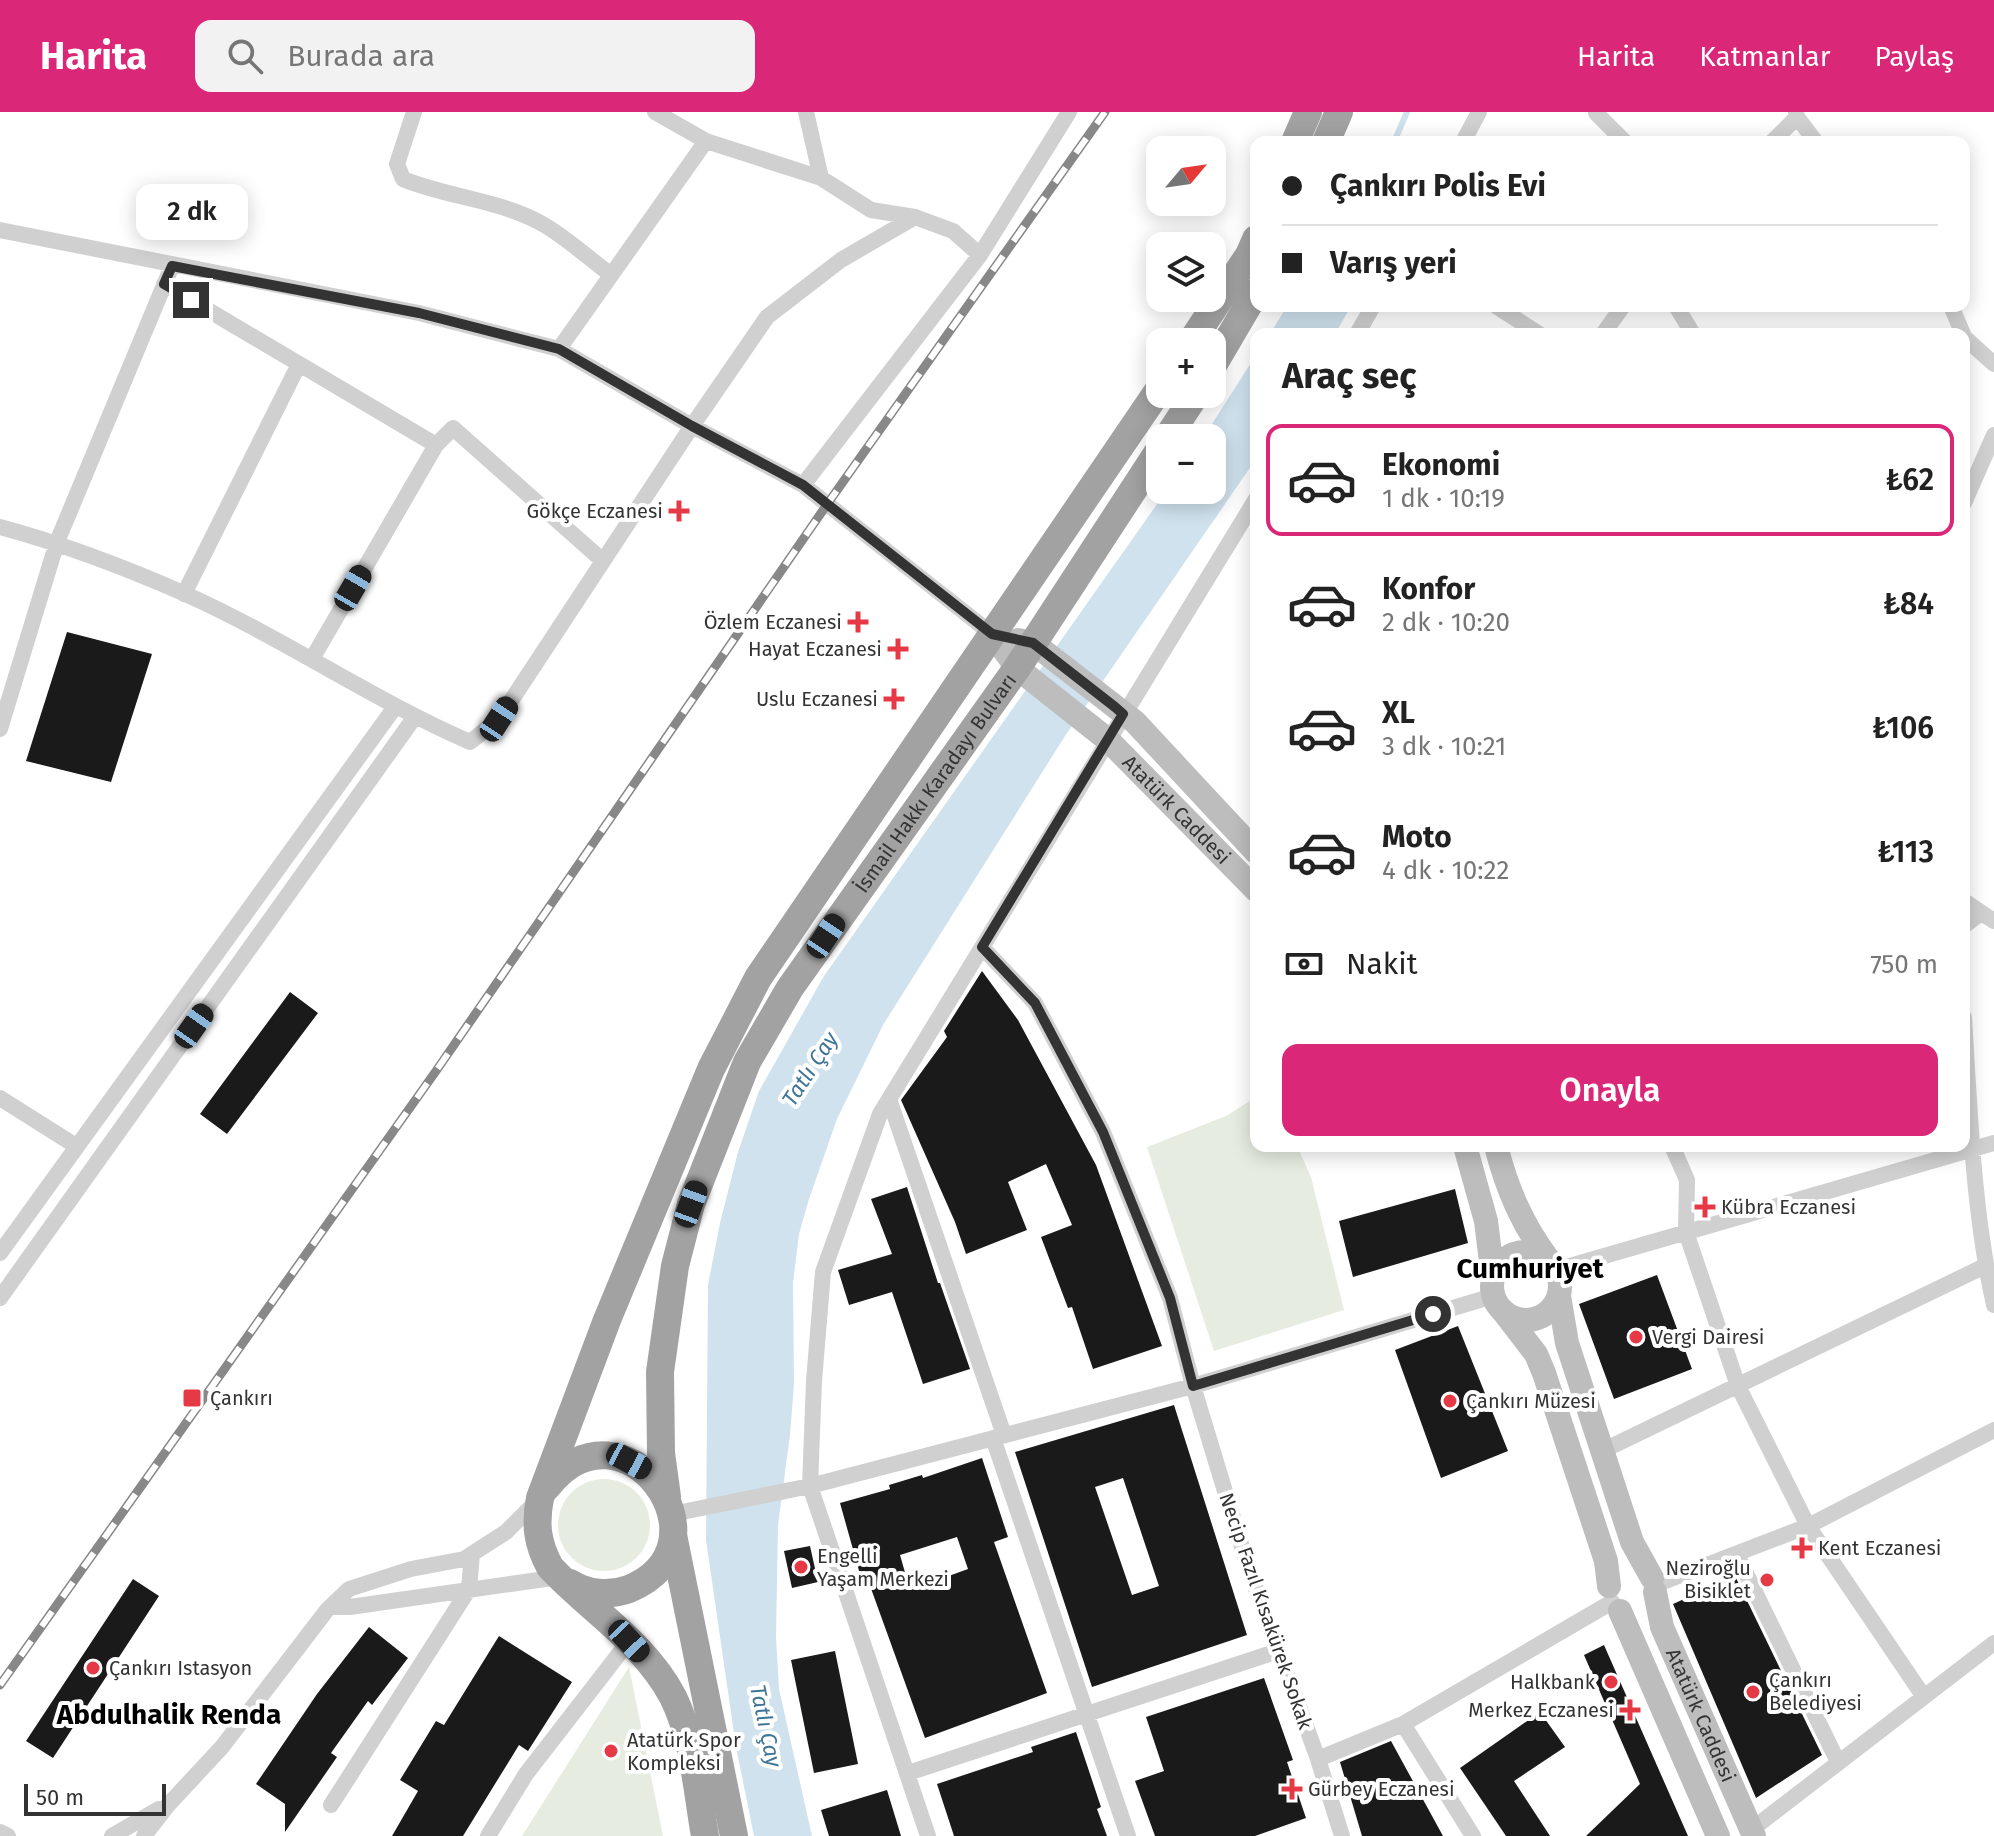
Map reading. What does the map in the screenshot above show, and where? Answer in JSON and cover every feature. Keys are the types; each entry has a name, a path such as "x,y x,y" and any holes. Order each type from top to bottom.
{"highway":[{"path":"1298,136 1308,112"},
{"path":"1329,136 1339,112"},
{"path":"1200,328 1250,253"},
{"path":"1226,343 1250,302"},
{"path":"705,1836 678,1711 659,1677 629,1641 559,1577 542,1552 536,1517 540,1498 607,1320 699,1098 758,978 1146,408"},
{"name":"İsmail Hakkı Karadayı Bulvarı","path":"734,1836 677,1513 661,1453 660,1372 675,1266 691,1204 747,1062 790,988 1017,668 1146,470"},
{"path":"540,1498 561,1472 576,1462 594,1457 611,1457 629,1461 644,1470 657,1482 677,1513 669,1547 652,1574 624,1591 591,1592 559,1577"}],"main road":[{"path":"992,634 1033,643"},
{"name":"Atatürk Caddesi","path":"992,634 1017,668 1102,736 1250,884"},
{"name":"Atatürk Caddesi","path":"1033,643 1142,729 1250,846"},
{"name":"Atatürk Caddesi","path":"1467,1152 1484,1212 1496,1295 1536,1354 1544,1373 1604,1553 1614,1600 1718,1836"},
{"path":"1498,1152 1520,1218 1553,1266 1559,1279 1559,1296 1550,1310 1535,1319 1518,1319 1496,1295 1501,1262 1517,1253 1535,1253 1553,1266"},
{"name":"Atatürk Caddesi","path":"1559,1296 1567,1343 1632,1542 1654,1585 1662,1627 1753,1833"},
{"path":"1624,1568 1640,1568 1654,1585 1651,1605 1640,1612 1614,1600 1612,1579 1624,1568"}],"street":[{"path":"414,112 397,164 403,179 432,191 508,210 545,225 611,275"},
{"path":"655,112 706,141 821,178 871,210 915,217 953,231 980,255"},
{"path":"806,112 821,178"},
{"path":"803,485 980,255 1069,112"},
{"path":"1466,136 1479,112"},
{"path":"1596,113 1619,136"},
{"path":"1777,136 1796,115 1812,136"},
{"path":"559,349 706,141"},
{"path":"0,527 57,542 184,594 312,659 414,718 470,742 499,719 767,317 841,260 915,217"},
{"path":"0,230 419,313 559,349 692,426 803,485 992,634"},
{"path":"0,729 57,542 172,266"},
{"path":"164,284 436,445"},
{"path":"1505,312 1530,328"},
{"path":"1970,342 1994,364"},
{"path":"184,594 299,364"},
{"path":"312,659 436,445 453,428 603,561"},
{"path":"1970,489 1994,435"},
{"path":"928,1836 810,1486 823,1272 880,1114 982,947 1102,736 1250,508"},
{"path":"0,1253 395,707"},
{"path":"0,1298 5,1280 414,718"},
{"path":"1970,905 1988,917"},
{"name":"Necip Fazıl Kısakürek Sokak","path":"982,947 1035,1003 1103,1132 1170,1298 1193,1386 1248,1567 1318,1759 1342,1836"},
{"path":"0,1098 76,1146"},
{"path":"889,1099 1086,1716 1128,1836"},
{"path":"1970,1117 1994,1305"},
{"path":"1972,1150 1994,1143"},
{"path":"1675,1152 1687,1180 1686,1232 1738,1386 1808,1526 1924,1697"},
{"path":"1553,1266 1686,1232 1965,1152"},
{"path":"1604,1450 1989,1272"},
{"path":"677,1513 810,1486 1193,1386 1496,1295"},
{"path":"1654,1585 1808,1526 1994,1430"},
{"path":"144,1836 222,1747 330,1607 349,1589 411,1569 464,1559 506,1532 540,1498"},
{"path":"331,1805 469,1589 472,1554"},
{"path":"1737,1555 1838,1762"},
{"path":"330,1607 350,1607 559,1577"},
{"path":"1318,1759 1403,1724 1614,1600"},
{"path":"488,1836 526,1774 629,1641"},
{"path":"1753,1833 1838,1762 1994,1643"},
{"path":"908,1773 1278,1651"},
{"path":"1403,1724 1473,1836"},
{"path":"112,1836 168,1805"},
{"path":"0,1832 8,1836"}],"shaded area":[{"path":"1250,1101 1250,1152 1300,1152 1311,1177 1344,1310 1214,1351 1147,1147 1226,1116"},
{"path":"604,1479 621,1483 636,1493 646,1508 650,1525 646,1542 636,1557 621,1567 604,1571 587,1567 572,1557 562,1542 558,1525 562,1508 572,1493 587,1483"},
{"name":"Atatürk Spor Kompleksi","path":"629,1667 663,1836 522,1836"}],"water":[{"path":"1283,312 1348,312 1338,328 1274,328"},
{"path":"1250,364 1250,468 1226,503 1226,424 1212,424 1222,408 1226,408 1226,402"},
{"path":"1157,504 1225,504 1065,736 883,1025 837,1119 799,1234 793,1283 794,1384 778,1525 776,1637 779,1689 812,1836 754,1836 736,1747 706,1540 708,1285 738,1152 759,1091 824,976"}],"building":[{"path":"67,632 152,654 111,782 26,761"},
{"path":"982,971 1018,1020 1096,1165 1162,1346 1093,1369 1072,1307 1068,1308 1041,1237 1072,1225 1046,1164 1008,1182 1027,1230 966,1254 901,1100 947,1037 944,1031"},
{"path":"290,992 318,1013 227,1134 200,1114"},
{"path":"907,1187 970,1369 923,1384 892,1292 849,1305 838,1270 892,1254 871,1199"},
{"path":"1455,1189 1468,1243 1353,1277 1339,1221"},
{"name":"Vergi Dairesi","path":"1657,1275 1692,1369 1614,1399 1579,1304"},
{"name":"Çankırı Müzesi","path":"1458,1326 1508,1451 1441,1478 1395,1350"},
{"path":"1174,1405 1247,1635 1092,1687 1015,1452","holes":["1123,1478 1159,1586 1132,1595 1095,1487"]},
{"path":"982,1458 1008,1537 994,1542 1047,1693 925,1738 869,1583 863,1585 840,1503 890,1489 889,1485 922,1475 923,1478","holes":["957,1537 968,1569 910,1590 900,1555"]},
{"name":"Engelli Yaşam Merkezi","path":"810,1546 818,1582 792,1588 784,1551"},
{"name":"Çankırı Belediyesi","path":"1735,1576 1822,1755 1756,1798 1673,1604"},
{"name":"Çankırı Istasyon","path":"133,1579 159,1596 53,1758 26,1741"},
{"path":"369,1627 408,1658 372,1705 368,1701 331,1753 337,1757 285,1832 285,1804 256,1784 317,1694"},
{"path":"499,1636 572,1682 528,1751 519,1745 463,1836 392,1836 418,1791 400,1780 436,1721 444,1725"},
{"path":"1604,1645 1688,1836 1586,1836 1640,1784 1584,1655"},
{"path":"835,1651 858,1764 814,1773 791,1660"},
{"path":"1264,1678 1293,1760 1287,1762 1306,1818 1255,1836 1155,1836 1135,1781 1164,1771 1146,1717"},
{"path":"1540,1712 1565,1747 1514,1781 1550,1836 1506,1836 1460,1768"},
{"path":"1076,1732 1101,1807 1097,1809 1107,1836 954,1836 937,1784 1033,1752 1031,1747"},
{"path":"1391,1741 1443,1836 1362,1836 1340,1762"},
{"path":"887,1790 901,1836 829,1836 821,1810"}],"waterway":[{"name":"Tatlı Çay","path":"1397,136 1407,112"}],"railway":[{"path":"0,1685 436,1071 828,503 1105,112"}],"place":[{"name":"Gökçe Eczanesi","path":"679,511"},
{"name":"Özlem Eczanesi","path":"858,622"},
{"name":"Hayat Eczanesi","path":"898,649"},
{"name":"Uslu Eczanesi","path":"894,699"},
{"name":"Kübra Eczanesi","path":"1705,1207"},
{"name":"Vergi Dairesi","path":"1636,1337"},
{"name":"Çankırı","path":"192,1398"},
{"name":"Çankırı Müzesi","path":"1450,1401"},
{"name":"Kent Eczanesi","path":"1802,1548"},
{"name":"Engelli Yaşam Merkezi","path":"801,1567"},
{"name":"Neziroğlu Bisiklet","path":"1767,1580"},
{"name":"Çankırı Istasyon","path":"93,1668"},
{"name":"Halkbank","path":"1611,1682"},
{"name":"Çankırı Belediyesi","path":"1753,1692"},
{"name":"Merkez Eczanesi","path":"1630,1710"},
{"name":"Atatürk Spor Kompleksi","path":"611,1751"},
{"name":"Gürbey Eczanesi","path":"1292,1789"}],"district":[{"name":"Cumhuriyet","path":"1530,1268"},
{"name":"Abdulhalik Renda","path":"169,1714"}],"route":[{"path":"191,300 164,284 172,266 419,313 559,349 692,426 803,485 992,634 1033,643 1115,707 1123,714 982,947 1035,1003 1103,1132 1170,1298 1193,1386 1433,1314"}]}
